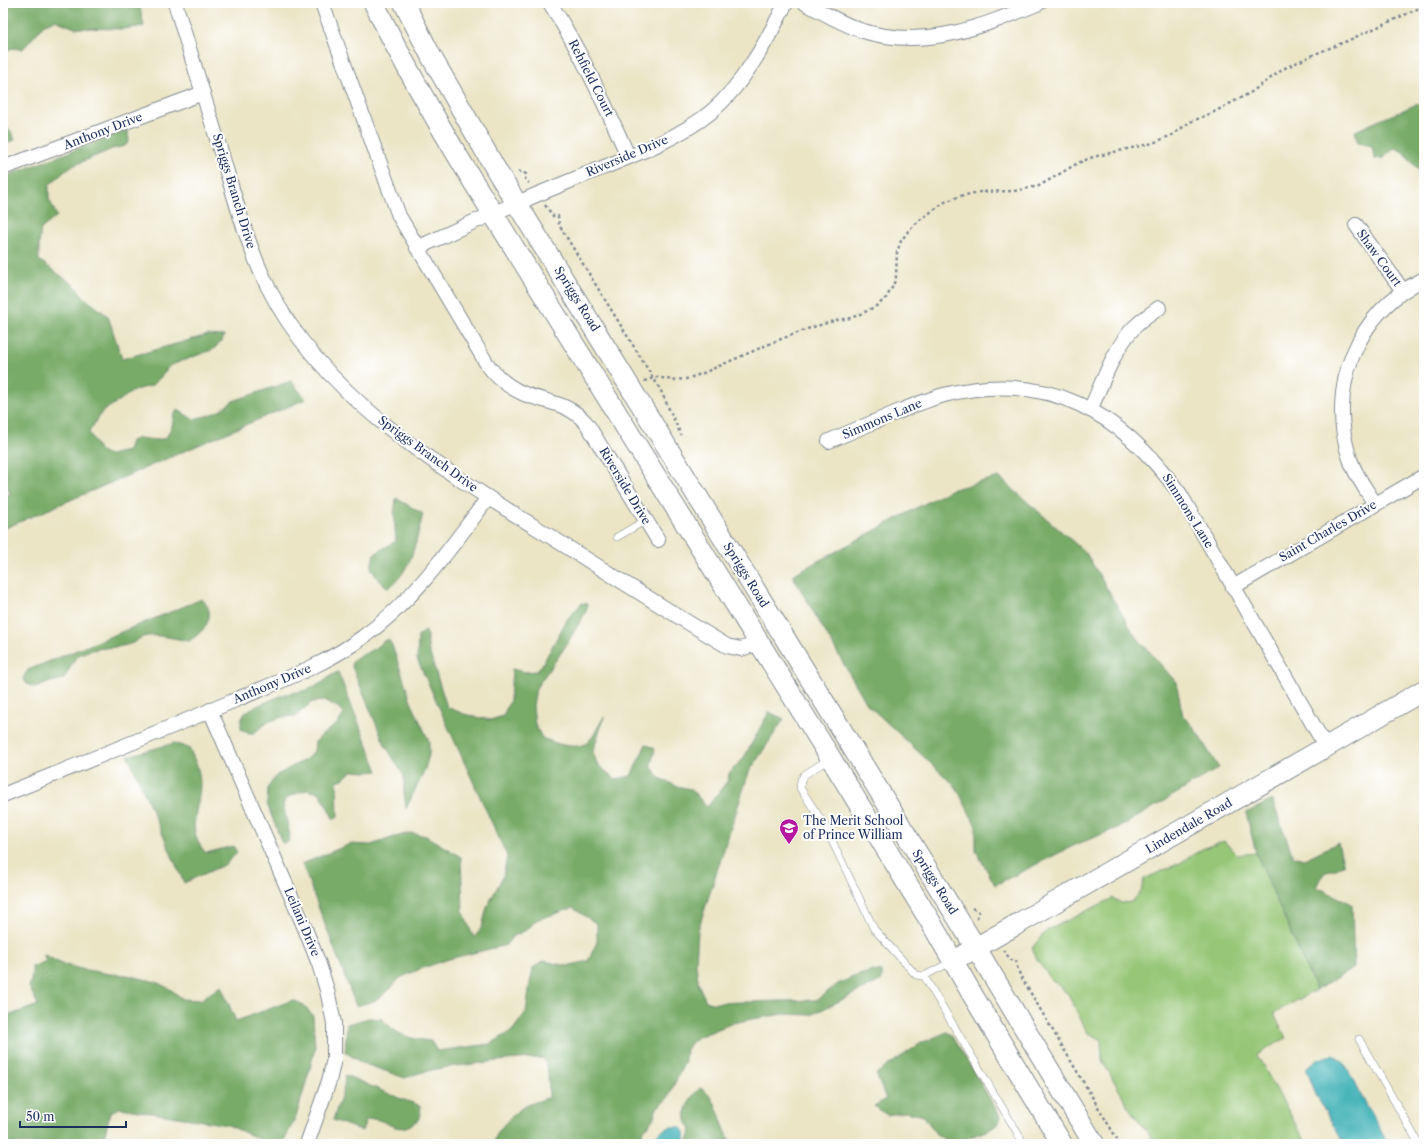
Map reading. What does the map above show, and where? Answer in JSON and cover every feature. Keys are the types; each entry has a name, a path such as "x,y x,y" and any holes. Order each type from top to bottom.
{"main road":[{"name":"Spriggs Road","path":"374,3 394,44 436,120 492,213 831,759 953,960 1062,1144"},
{"name":"Spriggs Road","path":"404,3 436,65 498,173 976,948 1094,1144"},
{"name":"Lindendale Road","path":"953,960 1424,690"}],"street":[{"name":"Spriggs Branch Drive","path":"175,3 253,254 268,288 285,317 300,339 322,366 352,396 390,429 422,453 488,498 727,646 741,649 759,643"},
{"name":"Riverside Drive","path":"322,3 399,216 491,371 500,380 515,389 530,396 560,405 575,412 582,418 658,540"},
{"name":"Rehfield Court","path":"550,3 566,28 588,69 628,156"},
{"name":"Riverside Drive","path":"417,248 517,202 668,139 686,130 710,112 729,94 759,52 786,3"},
{"path":"805,3 841,22 863,31 887,36 911,38 939,36 968,30 996,21 1038,3"},
{"name":"Anthony Drive","path":"3,168 203,93"},
{"name":"Shaw Court","path":"1356,225 1403,291"},
{"path":"1375,504 1350,460 1345,440 1342,415 1343,390 1353,352 1365,330 1378,313 1403,291 1424,279"},
{"path":"1090,410 1120,346 1131,331 1143,319 1159,308"},
{"name":"Simmons Lane","path":"829,441 925,401 944,395 973,389 998,387 1023,388 1048,393 1072,401 1090,410 1117,427 1140,446 1163,471 1180,494 1232,587 1326,747"},
{"name":"Saint Charles Drive","path":"1232,587 1424,476"},
{"name":"Anthony Drive","path":"3,795 313,667 337,655 386,619 414,592 488,498"},
{"name":"Leilani Drive","path":"210,710 304,926 319,964 327,990 334,1023 334,1059 329,1081 307,1144"}],"lane":[{"path":"618,537 646,520"},
{"path":"831,759 804,775 800,780 800,788 825,826 874,929 916,975 924,976 953,960"},
{"path":"924,976 1024,1144"},
{"path":"1359,1039 1419,1144"}],"path":[{"path":"630,386 657,377 672,380 686,379 810,328 836,320 851,318 865,312 878,305 886,298 893,286 896,277 897,252 901,241 909,230 921,219 945,202 960,196 980,192 1014,191 1040,186 1078,163 1093,157 1153,143 1172,135 1190,122 1212,113 1250,93 1286,68 1424,6"},
{"path":"525,179 526,174"},
{"path":"553,216 558,216 559,225 654,378 665,398 684,442"},
{"path":"969,904 979,912 977,917"},
{"path":"1011,960 1016,960 1020,975 1120,1144"}],"green space":[{"path":"3,3 139,3 144,26 123,29 75,28 55,20 45,24 22,50 12,48 3,53"},
{"path":"1424,101 1424,176 1403,152 1395,148 1383,158 1374,159 1372,146 1358,143 1355,131"},
{"path":"3,127 10,130 15,140 3,144"},
{"path":"128,130 129,142 125,146 112,149 70,167 49,185 49,199 57,216 41,229 39,260 75,286 86,299 108,316 122,359 208,335 225,336 214,349 169,366 162,376 151,386 135,390 102,412 89,432 99,450 109,455 128,451 131,441 139,438 156,440 166,438 172,426 174,415 178,410 193,419 206,416 219,411 233,401 291,381 306,399 3,529 3,497 10,494 3,475 3,177"},
{"path":"999,477 1086,553 1134,634 1176,682 1183,716 1193,726 1219,768 1122,826 1073,846 995,885 976,851 976,826 956,787 867,704 792,575 950,490"},
{"path":"396,498 423,514 412,555 408,564 403,573 388,588 377,578 371,568 374,554 396,541 394,514"},
{"path":"202,599 207,605 209,611 208,622 195,637 189,641 160,636 143,637 126,645 95,649 81,654 76,658 64,679 50,682 36,688 27,684 23,678 28,670"},
{"path":"582,603 588,604 586,612 563,650 536,688 533,706 535,724 542,738 566,746 579,746 591,739 604,717 593,751 597,764 615,779 631,776 646,744 655,749 651,765 658,777 676,786 691,789 707,807 728,780 729,773 743,759 769,712 784,719 749,772 698,930 696,965 699,986 706,1001 711,1003 816,1000 838,984 872,971 882,972 882,980 811,1015 784,1014 752,1019 733,1023 696,1038 686,1049 685,1061 668,1098 657,1108 653,1119 642,1133 647,1144 494,1144 500,1129 514,1114 525,1106 549,1097 548,1072 544,1058 508,1060 447,1067 422,1072 405,1078 362,1063 345,1052 347,1024 369,1018 382,1019 398,1033 415,1039 431,1041 437,1051 490,1044 512,1031 526,1012 533,968 543,961 567,966 588,961 597,942 597,924 573,908 536,920 528,929 512,937 506,945 449,959 420,969 400,978 387,992 374,1001 356,1006 302,864 350,844 371,845 410,833 426,836 461,857 463,911 474,938 482,927 487,907 503,876 507,856 417,659 418,636 426,631 429,651 447,707 464,714 490,720 503,716 510,700 512,669 525,672 537,671 568,618"},
{"path":"385,640 389,640 392,645 412,704 429,741 429,755 425,769 406,809 404,776 385,745 352,667 352,661 375,648"},
{"path":"338,672 378,771 352,771 343,779 337,781 338,816 334,820 320,793 306,790 288,797 283,804 290,835 288,842 282,843 267,804 268,787 277,775 306,759 314,751 315,742 338,723 344,714 339,708 326,701 312,702 296,716 282,717 268,722 254,733 249,733 241,729 241,720 245,713 252,708 285,694 303,691 320,684"},
{"path":"174,743 189,748 198,770 200,784 194,828 199,844 206,853 233,846 237,852 226,864 184,883 128,756"},
{"path":"1272,800 1293,856 1304,859 1338,843 1344,866 1324,873 1317,887 1352,904 1354,968 1316,990 1256,853 1246,813"},
{"path":"1224,841 1237,855 1256,853 1316,990 1274,1013 1286,1038 1257,1055 1307,1144 1157,1144 1131,1111 1102,1060 1101,1040 1087,1032 1068,994 1052,980 1037,960 1032,948 1046,931 1113,898 1121,903 1132,902 1141,891 1144,879 1180,863 1202,849"},
{"path":"43,954 62,964 81,969 110,974 127,975 156,982 170,989 183,999 200,1000 221,986 236,1021 293,1000 304,1005 313,1016 315,1048 296,1117 285,1139 279,1143 268,1143 228,1125 120,1108 110,1112 103,1144 3,1144 3,1005 5,1004 10,1015 38,1005 29,987 32,976 32,967 46,961"},
{"path":"947,1032 952,1035 1000,1116 999,1123 991,1129 952,1144 936,1134 924,1116 905,1112 887,1115 874,1106 886,1099 876,1074 921,1043"},
{"path":"345,1075 421,1106 419,1119 403,1128 391,1126 380,1120 366,1120 362,1131 333,1120 344,1087"},
{"path":"700,1088 710,1096 714,1102 724,1128 734,1144 686,1144 690,1136 691,1128 686,1121 685,1115 687,1106 691,1098"}],"water":[{"path":"1333,1054 1343,1061 1388,1144 1344,1144 1316,1095 1306,1068 1317,1060"},
{"path":"670,1127 681,1127 685,1134 686,1144 649,1144 653,1138"}],"place":[{"name":"The Merit School of Prince William","path":"789,845"}]}
